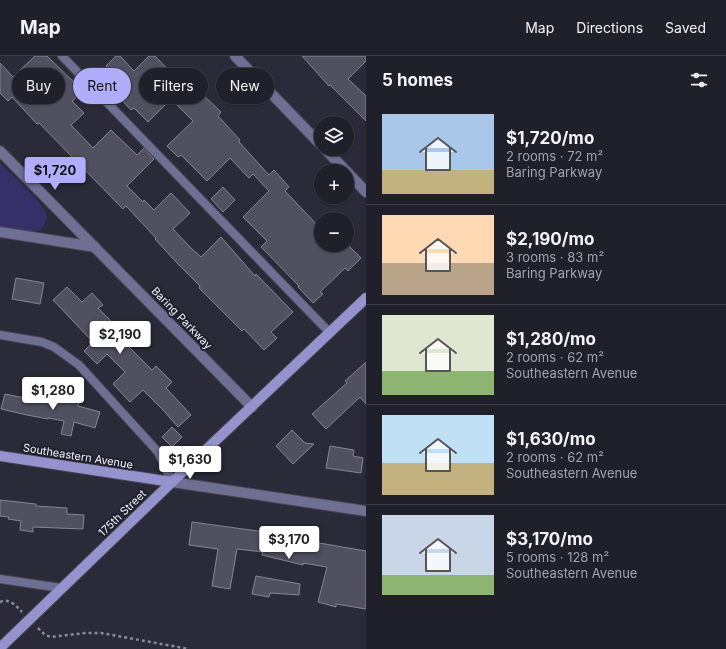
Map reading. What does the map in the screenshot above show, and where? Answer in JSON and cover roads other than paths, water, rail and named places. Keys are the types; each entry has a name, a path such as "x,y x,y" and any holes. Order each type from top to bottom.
{"street":[{"path":"235,56 314,138"},
{"name":"Baring Parkway","path":"0,151 252,407"},
{"path":"332,156 340,164"},
{"path":"354,179 366,192"},
{"path":"0,232 95,247"},
{"name":"175th Street","path":"0,648 61,588 366,298"},
{"name":"Southeastern Avenue","path":"0,456 366,511"}],"lane":[{"path":"62,56 330,333"},
{"path":"0,336 42,342 54,347 79,365 158,452 172,482"},
{"path":"0,579 61,588"}]}
